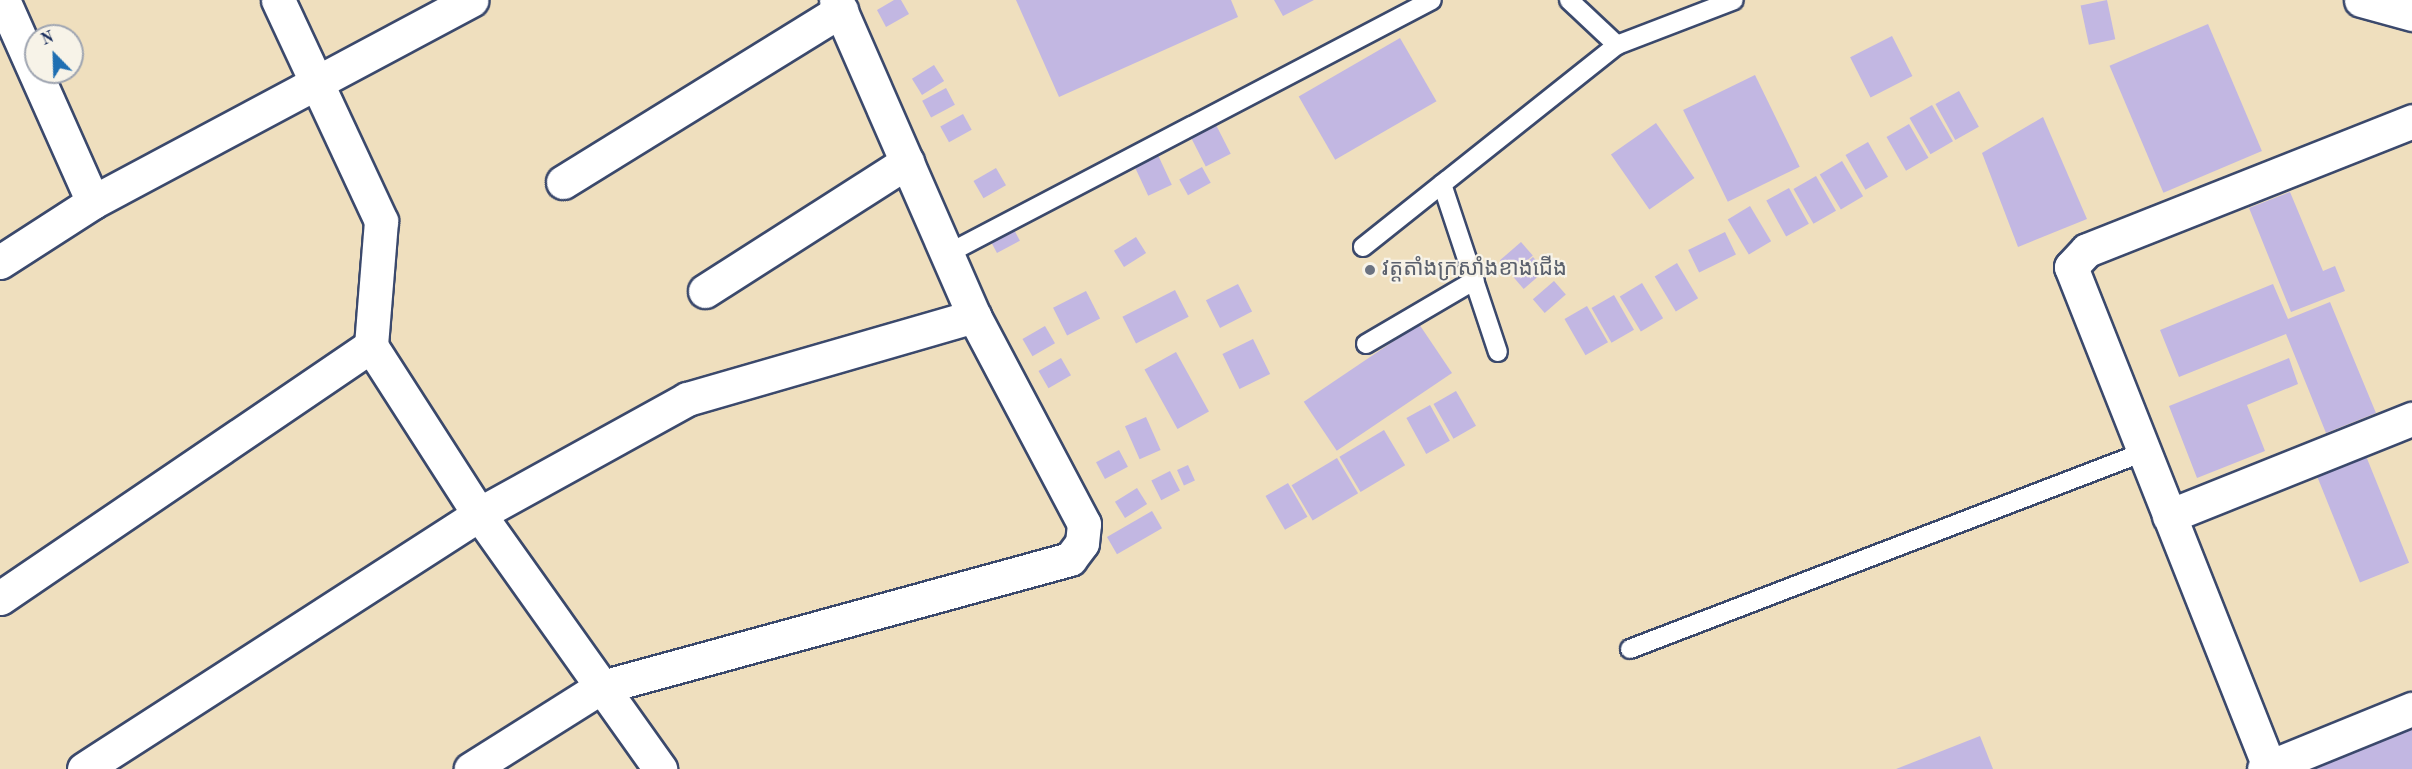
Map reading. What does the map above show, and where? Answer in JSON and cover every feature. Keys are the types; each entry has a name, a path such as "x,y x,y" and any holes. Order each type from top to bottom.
{"street":[{"path":"3,0 93,202"},
{"path":"278,0 381,221 371,346 479,514 660,769"},
{"path":"0,262 93,202 471,0"},
{"path":"471,769 601,687 1070,559 1082,543 1084,524 974,316 839,5 563,182"},
{"path":"2412,121 2087,250 2071,267 2267,768 2412,709"},
{"path":"705,291 907,162"},
{"path":"84,769 479,514 687,399 974,316"},
{"path":"0,598 371,346"},
{"path":"2169,516 2412,419"}],"lane":[{"path":"947,254 1432,0"},
{"path":"1569,0 1617,45"},
{"path":"1363,247 1617,45 1734,0"},
{"path":"1442,184 1498,352"},
{"path":"1366,344 1475,280"},
{"path":"1630,649 2144,452"}],"building":[{"path":"894,0 901,0 909,14 886,27 877,10"},
{"path":"1016,0 1231,0 1238,17 1059,97"},
{"path":"1274,0 1314,0 1283,16"},
{"path":"2107,0 2115,39 2089,45 2081,6"},
{"path":"2208,24 2262,151 2163,193 2110,66"},
{"path":"1892,36 1912,76 1871,97 1850,57"},
{"path":"1400,38 1436,101 1335,160 1299,96"},
{"path":"934,65 944,81 922,95 912,79"},
{"path":"1755,75 1800,167 1728,202 1683,110"},
{"path":"946,88 955,105 931,117 922,101"},
{"path":"1959,91 1979,127 1955,140 1935,104"},
{"path":"1932,105 1953,141 1930,154 1909,118"},
{"path":"963,114 972,130 949,142 940,127"},
{"path":"2043,117 2087,219 2018,247 1982,153"},
{"path":"1213,119 1231,154 1206,166 1188,132"},
{"path":"1656,123 1694,178 1649,209 1611,155"},
{"path":"1909,124 1928,158 1906,171 1886,137"},
{"path":"1868,142 1888,177 1865,190 1845,155"},
{"path":"1157,153 1172,185 1148,196 1133,164"},
{"path":"1842,161 1863,196 1841,210 1820,174"},
{"path":"1202,167 1211,183 1188,195 1179,180"},
{"path":"996,168 1006,185 983,198 973,181"},
{"path":"1816,176 1836,211 1813,224 1793,189"},
{"path":"1789,188 1809,224 1786,236 1766,201"},
{"path":"2290,192 2323,271 2335,266 2345,291 2291,312 2249,208"},
{"path":"1750,206 1771,241 1749,255 1728,219"},
{"path":"1011,224 1020,241 997,253 988,236"},
{"path":"1725,232 1736,254 1699,272 1688,250"},
{"path":"1136,237 1146,253 1124,267 1114,251"},
{"path":"1521,242 1533,256 1512,274 1500,260"},
{"path":"1533,257 1545,271 1524,289 1512,275"},
{"path":"1677,263 1698,298 1676,312 1655,276"},
{"path":"1554,281 1566,295 1545,313 1533,299"},
{"path":"1642,283 1663,318 1641,332 1620,296"},
{"path":"1238,284 1252,312 1220,328 1206,300"},
{"path":"2273,284 2288,319 2330,302 2376,413 2326,433 2286,334 2179,377 2160,330"},
{"path":"1175,290 1189,317 1136,344 1122,317"},
{"path":"1086,291 1100,319 1067,335 1053,308"},
{"path":"1614,295 1634,330 1611,343 1591,308"},
{"path":"1587,306 1608,342 1585,355 1564,319"},
{"path":"1419,324 1452,373 1337,451 1304,402"},
{"path":"1045,326 1055,343 1032,356 1022,339"},
{"path":"1253,339 1270,374 1240,389 1222,354"},
{"path":"1176,352 1209,411 1177,429 1145,369"},
{"path":"1061,358 1071,375 1048,388 1038,371"},
{"path":"2289,358 2298,384 2247,405 2265,451 2197,478 2169,406"},
{"path":"1456,391 1476,426 1453,439 1433,404"},
{"path":"1430,405 1450,441 1426,454 1406,418"},
{"path":"1146,417 1161,450 1140,459 1125,426"},
{"path":"1384,430 1405,465 1361,492 1339,457"},
{"path":"1119,450 1128,467 1105,479 1096,462"},
{"path":"2366,456 2409,563 2360,582 2317,476"},
{"path":"1337,458 1358,493 1313,520 1292,485"},
{"path":"1188,465 1195,481 1184,485 1177,470"},
{"path":"1170,471 1180,491 1161,500 1151,481"},
{"path":"1288,483 1308,517 1285,530 1265,496"},
{"path":"1137,488 1147,504 1125,518 1115,502"},
{"path":"1152,511 1162,528 1117,554 1107,537"},
{"path":"2412,725 2412,769 2310,769 2309,766"},
{"path":"1980,736 1993,769 1896,769"}],"place":[{"name":"វត្តតាំងក្រសាំងខាងជើង","path":"1370,270"}]}
